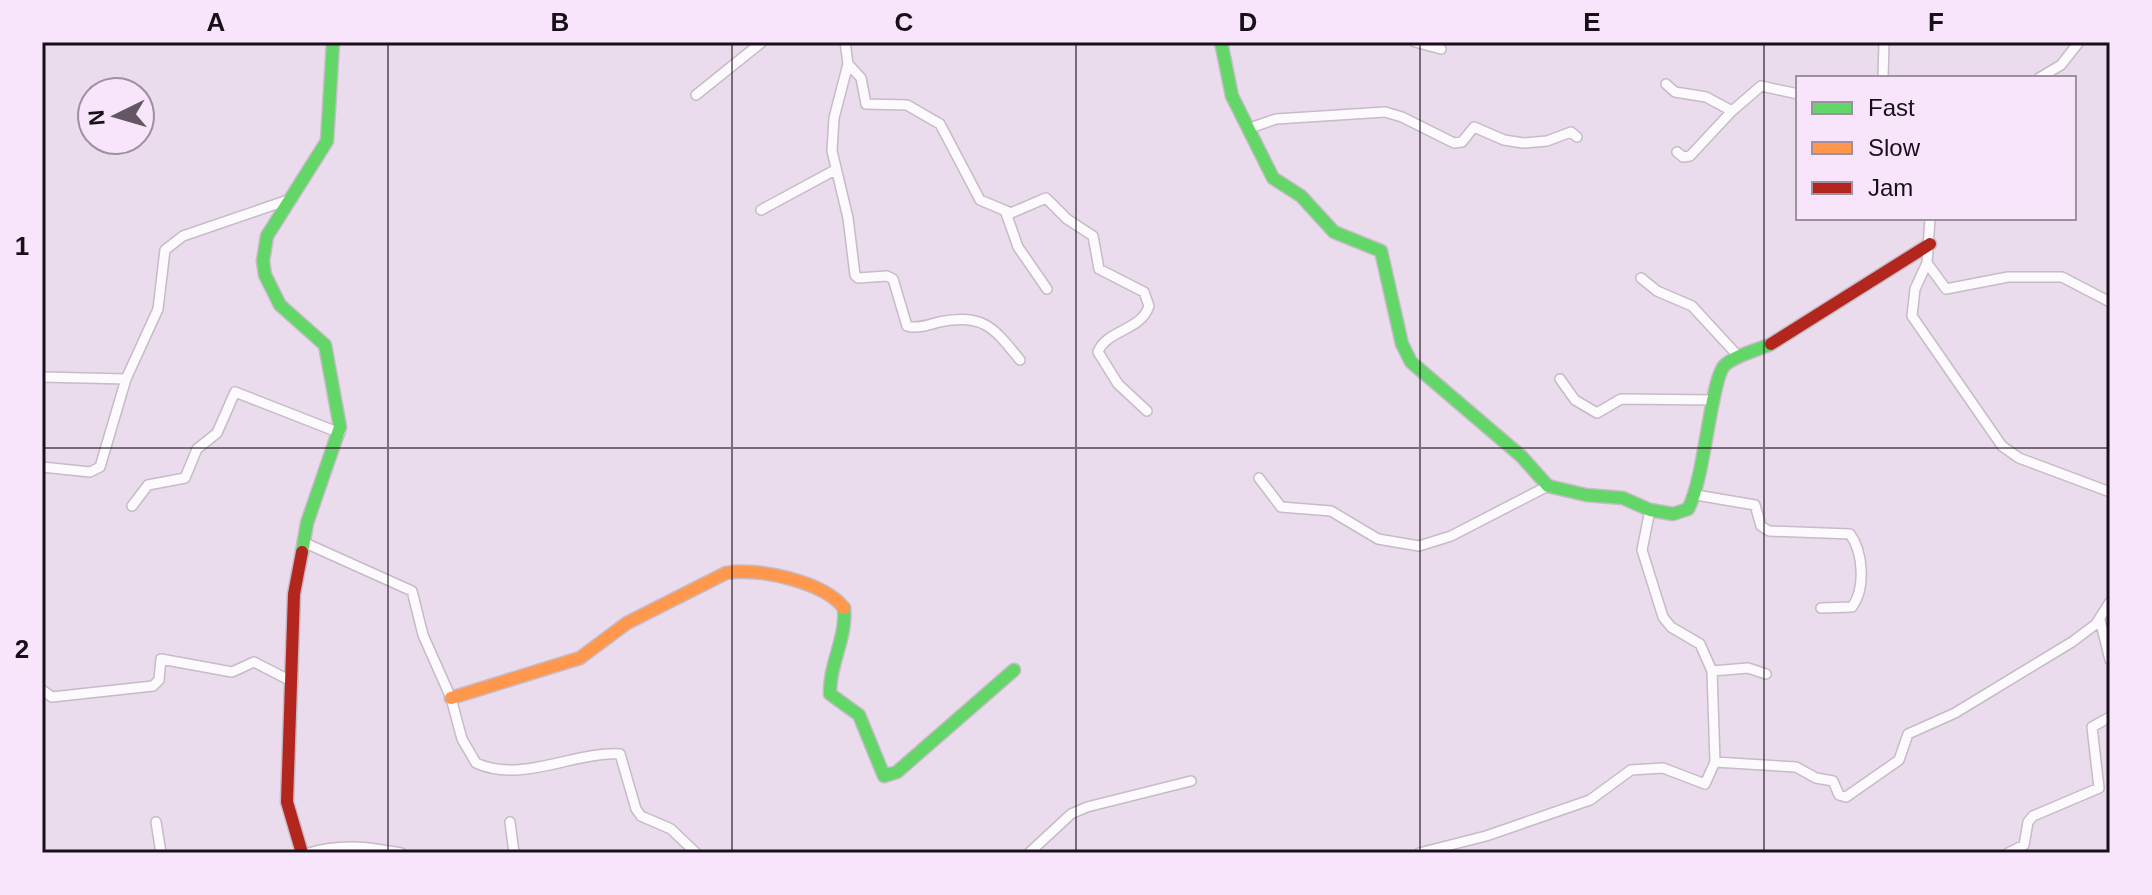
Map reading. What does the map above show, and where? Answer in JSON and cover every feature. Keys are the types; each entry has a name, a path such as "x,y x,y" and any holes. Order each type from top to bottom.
{"street":[{"path":"696,95 762,42"},
{"path":"845,42 848,64 834,118 835,170 848,218 858,278 887,276 893,279 907,326 954,319 978,321 996,330 1020,360"},
{"path":"1221,42 1232,96 1273,178 1301,196 1334,232 1366,242 1381,251 1402,344 1411,362 1521,456 1548,486 1586,495 1623,498 1650,510 1681,513 1693,503 1696,495 1718,372 1739,357 1789,336 1930,244"},
{"path":"1415,42 1441,49"},
{"path":"1883,76 1884,42"},
{"path":"2042,76 2061,65 2079,42"},
{"path":"302,853 287,802 294,594 303,542 340,433 324,343 280,305 265,275 263,247 288,200 327,141 333,53"},
{"path":"848,64 861,78 866,104 907,105 940,124 976,195 985,204 1006,213 1046,198 1071,222 1093,236 1096,261 1104,274 1144,292 1149,306 1142,320 1103,343 1098,352 1118,384 1147,411"},
{"path":"1666,84 1680,93 1706,97 1732,111"},
{"path":"1677,152 1683,157 1690,156 1732,111 1761,86 1796,94"},
{"path":"1250,128 1276,119 1385,112 1454,143 1462,142 1474,127 1513,143 1547,141 1571,132 1577,137"},
{"path":"761,210 835,170"},
{"path":"42,467 90,472 100,467 126,379 158,309 165,250 183,236 288,200"},
{"path":"1006,213 1006,221 1018,247 1047,289"},
{"path":"1930,220 1927,263 1915,289 1912,316 1993,436 2019,458 2110,492"},
{"path":"1927,263 1946,289 2008,277 2062,277 2108,301 2110,312"},
{"path":"1641,278 1657,291 1692,306 1739,357"},
{"path":"42,377 126,379"},
{"path":"1560,379 1575,400 1597,413 1621,399 1714,400"},
{"path":"132,506 148,485 185,478 197,449 217,433 235,392 340,433"},
{"path":"1259,478 1281,507 1331,511 1378,539 1419,546 1451,536 1548,486"},
{"path":"1696,495 1750,502 1757,509 1761,526 1769,531 1850,534 1861,573 1857,598 1852,607 1821,608"},
{"path":"1419,853 1486,836 1590,800 1631,770 1663,768 1705,784 1715,762 1712,671 1700,644 1671,627 1663,617 1642,550 1650,510"},
{"path":"303,542 412,591 423,635 451,698 470,756 484,767 541,766 620,754 636,809 641,816 671,829 696,853"},
{"path":"451,698 580,658 627,623 653,613 714,577 741,570 801,582 844,605 843,628 830,676 830,694 859,715 881,772 888,777 1014,670"},
{"path":"1715,762 1796,767 1816,778 1833,781 1839,795 1846,797 1899,760 1908,734 1955,713 2072,642 2100,620 2110,602"},
{"path":"2100,620 2110,660"},
{"path":"42,690 52,697 153,686 159,680 161,659 232,672 254,662 293,682"},
{"path":"1712,671 1740,668 1766,674"},
{"path":"2008,853 2024,845 2028,822 2033,816 2099,788 2092,727 2110,717"},
{"path":"1029,853 1071,814 1191,781"},
{"path":"156,822 161,853"},
{"path":"510,822 514,853"},
{"path":"309,853 342,846 401,853"}],"traffic: fast":[{"path":"302,552 307,523 340,427 325,345 280,305 265,275 263,261 267,236 327,141 333,42"},
{"path":"1221,42 1232,96 1273,178 1301,196 1334,232 1381,251 1402,344 1411,362 1521,456 1548,486 1586,495 1623,498 1650,510 1673,514 1688,509 1699,475 1720,373 1735,358 1771,344"},
{"path":"844,608 843,630 832,672 830,694 859,715 884,776 897,772 1014,670"}],"traffic: slow":[{"path":"451,698 580,658 627,623 726,573 755,572 790,578 822,591 844,608"}],"traffic: jam":[{"path":"1771,344 1930,244"},
{"path":"302,552 294,594 287,802 302,853"}]}
